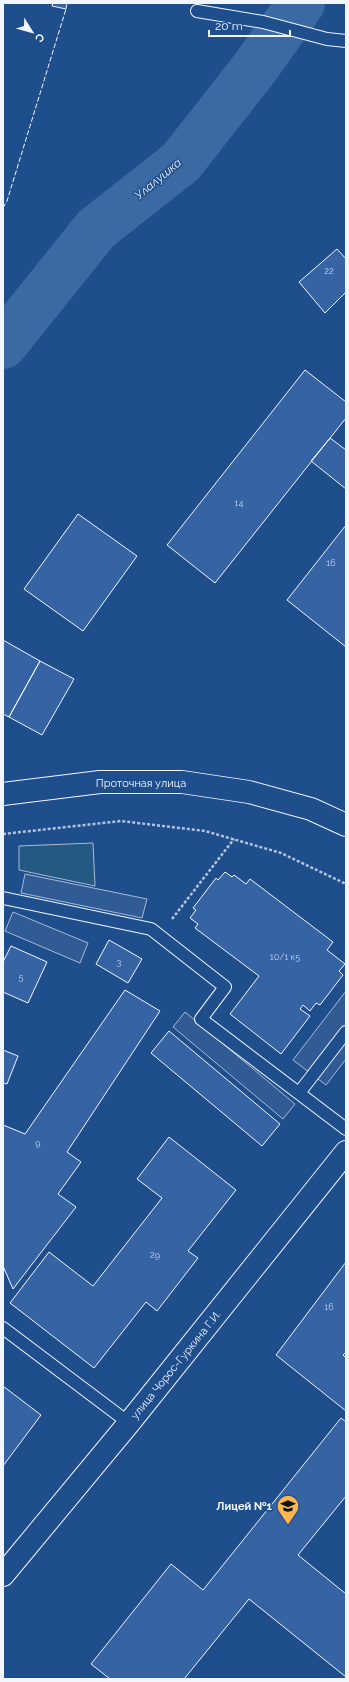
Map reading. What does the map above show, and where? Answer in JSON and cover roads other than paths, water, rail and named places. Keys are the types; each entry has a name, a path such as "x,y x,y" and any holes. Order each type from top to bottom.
{"main road":[{"name":"Проточная улица","path":"3,794 100,782 182,782 249,792 311,809 346,825"},
{"name":"улица Чорос-Гуркина Г.И.","path":"3,1575 129,1423 346,1152"}],"lane":[{"path":"197,11 263,22 327,39 346,41"},
{"path":"3,898 151,929 225,987 201,1018 346,1129"},
{"path":"299,1093 346,1032"},
{"path":"3,1328 129,1423"}],"waterway":[{"name":"Улалушка","path":"3,345 96,229 181,162 254,69 301,3"}],"place":[{"name":"Лицей №1","path":"288,1526"}]}
